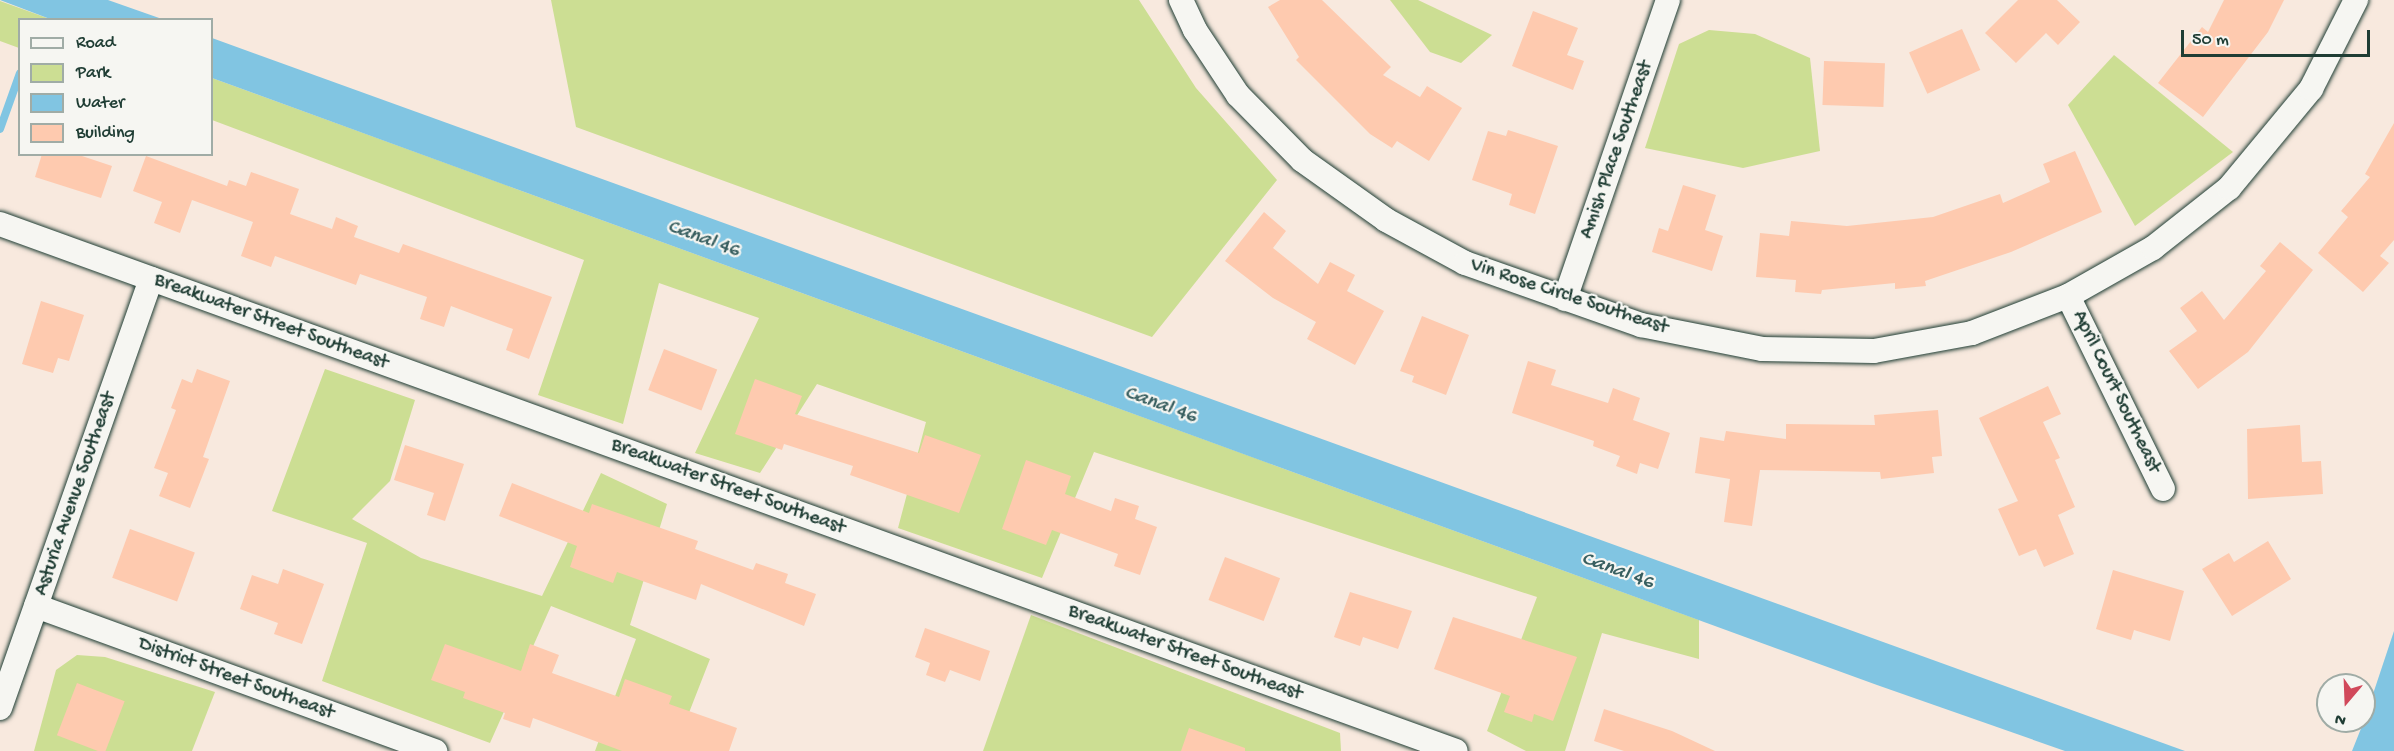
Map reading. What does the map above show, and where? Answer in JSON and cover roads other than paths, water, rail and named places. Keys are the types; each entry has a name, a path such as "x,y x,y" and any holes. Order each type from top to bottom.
{"street":[{"name":"Vin Rose Circle Southeast","path":"1181,0 1195,30 1238,95 1302,160 1386,220 1465,263 1641,325 1762,349 1874,351 1972,333 2068,296 2153,248 2229,188 2311,89 2356,0"},
{"name":"Amish Place Southeast","path":"1565,299 1668,0"},
{"name":"Breakwater Street Southeast","path":"0,224 1456,751"},
{"name":"Asturia Avenue Southeast","path":"0,708 151,279"},
{"name":"April Court Southeast","path":"2068,296 2163,489"},
{"name":"District Street Southeast","path":"36,606 435,751"}],"water":[{"path":"0,0 108,0 159,18 47,18"},
{"name":"Canal 46","path":"213,38 2185,751 2065,751 1877,685 213,78"},
{"path":"2394,631 2394,751 2352,751 2359,733 2376,733 2376,685"}],"waterway":[{"path":"0,129 18,79"}]}
